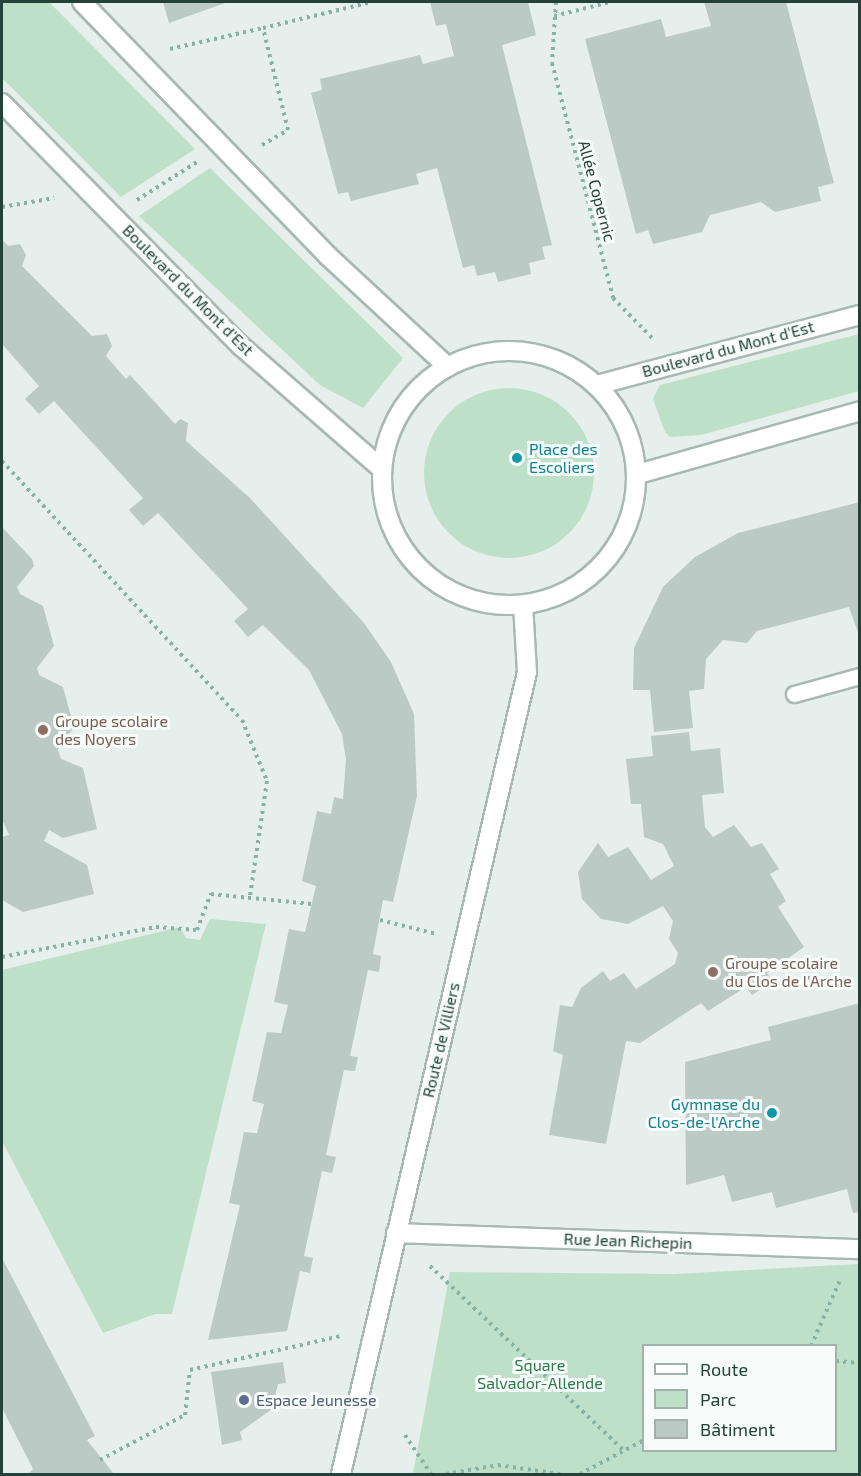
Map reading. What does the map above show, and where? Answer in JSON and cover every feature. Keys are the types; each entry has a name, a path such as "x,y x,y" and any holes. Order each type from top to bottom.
{"main road":[{"path":"82,2 224,145 328,256 448,367"},
{"name":"Boulevard du Mont d'Est","path":"2,103 242,346 382,469"},
{"name":"Boulevard du Mont d'Est","path":"597,385 675,362 860,315"},
{"path":"525,351 564,363 597,385 626,425 638,474 631,521 606,562 568,592 523,605 478,603 438,584 406,554 386,514 382,469 392,428 415,393 448,367 485,353 525,351"},
{"path":"638,474 860,411"},
{"name":"Route de Villiers","path":"341,1474 527,672 523,605"},
{"name":"Rue Jean Richepin","path":"396,1233 857,1249"}],"lane":[{"path":"795,694 860,676"}],"path":[{"path":"136,57 372,2"},
{"name":"Allée Copernic","path":"556,2 552,63 613,298 675,362"},
{"path":"554,16 611,2"},
{"path":"114,215 224,145 268,145 288,130 263,27"},
{"path":"2,207 52,200 76,178"},
{"path":"2,461 85,544 242,720 267,781 250,896"},
{"path":"2,957 156,927 197,930 211,894 250,896 312,904"},
{"path":"380,920 464,940"},
{"path":"396,1233 625,1452"},
{"path":"812,1344 857,1249"},
{"path":"100,1460 185,1415 190,1370 375,1329"},
{"path":"837,1362 860,1364"},
{"path":"405,1435 431,1474"},
{"path":"580,1474 642,1441"},
{"path":"446,1474 498,1465 560,1474"}],"green space":[{"path":"2,2 49,2 195,149 121,197 2,78"},
{"path":"210,168 403,358 363,408 320,385 139,216"},
{"path":"859,334 859,391 701,435 670,437 665,432 653,399 660,385"},
{"path":"509,388 541,395 569,413 587,441 594,473 587,505 569,533 541,551 509,558 477,551 449,533 431,505 424,473 431,441 449,413 477,395"},
{"path":"210,919 266,924 172,1314 155,1314 103,1333 2,1141 2,970 180,927 186,938 200,940"},
{"name":"Square Salvador-Allende","path":"859,1264 859,1474 413,1474 450,1272 674,1274"}],"building":[{"path":"163,2 228,2 169,23"},
{"path":"430,2 528,2 536,35 502,45 552,245 542,247 545,259 529,263 531,274 498,282 495,272 477,276 474,265 463,268 437,168 416,174 419,184 351,201 348,192 338,194 311,93 322,90 320,79 420,55 423,64 454,56 446,24 436,26"},
{"path":"704,2 786,2 834,183 818,187 821,201 775,212 761,202 710,215 702,232 653,244 648,230 636,234 585,39 661,19 666,37 711,26"},
{"path":"2,239 8,246 20,244 26,255 22,266 92,336 107,334 112,346 106,356 126,379 130,375 175,424 180,419 188,423 186,441 250,498 364,623 391,662 414,714 417,796 393,902 383,900 373,954 381,956 379,972 368,970 350,1056 358,1057 355,1071 344,1070 326,1155 336,1157 332,1173 322,1171 304,1256 313,1258 310,1273 300,1271 287,1331 208,1340 240,1205 229,1203 244,1132 257,1133 264,1104 252,1101 267,1032 281,1033 288,1005 274,1002 289,929 305,932 316,886 302,881 317,811 331,814 334,797 343,799 346,760 342,734 309,670 263,625 248,637 234,621 248,609 158,513 143,526 129,510 143,498 54,401 39,414 25,399 39,386 2,344"},
{"path":"860,502 860,638 849,607 757,631 747,643 723,640 706,659 704,689 689,691 693,728 654,732 650,690 633,690 634,648 663,587 695,557 738,533"},
{"name":"Groupe scolaire des Noyers","path":"2,527 32,559 34,566 17,587 20,594 43,606 54,646 37,668 39,675 63,687 74,727 58,750 61,759 83,768 97,829 63,838 49,830 44,841 87,865 94,894 23,912 2,900 2,837 9,835 2,819"},
{"path":"689,732 691,751 720,748 724,793 702,795 705,827 713,837 734,825 751,847 762,843 779,869 770,874 786,901 778,907 804,947 767,973 773,981 752,995 746,987 708,1011 701,1003 640,1043 626,1041 606,1144 549,1135 563,1055 553,1051 560,1005 572,1007 581,988 603,971 610,981 624,973 636,989 675,964 678,953 669,939 673,921 663,906 628,924 601,919 582,899 578,872 598,843 608,857 628,847 651,880 674,866 663,844 644,837 641,804 631,804 626,759 653,756 651,736"},
{"name":"Gymnase du Clos-de-l'Arche","path":"860,1003 860,1212 853,1213 847,1189 776,1208 772,1192 732,1202 724,1175 686,1185 685,1062 771,1040 768,1027"},
{"path":"2,1258 95,1436 87,1440 114,1474 28,1474 33,1469 2,1408"},
{"path":"283,1362 286,1383 278,1384 272,1409 240,1432 242,1440 222,1445 211,1372"}],"place":[{"name":"Place des Escoliers","path":"517,458"},
{"name":"Groupe scolaire des Noyers","path":"43,730"},
{"name":"Groupe scolaire du Clos de l'Arche","path":"713,972"},
{"name":"Gymnase du Clos-de-l'Arche","path":"772,1113"},
{"name":"Espace Jeunesse","path":"244,1400"}]}
